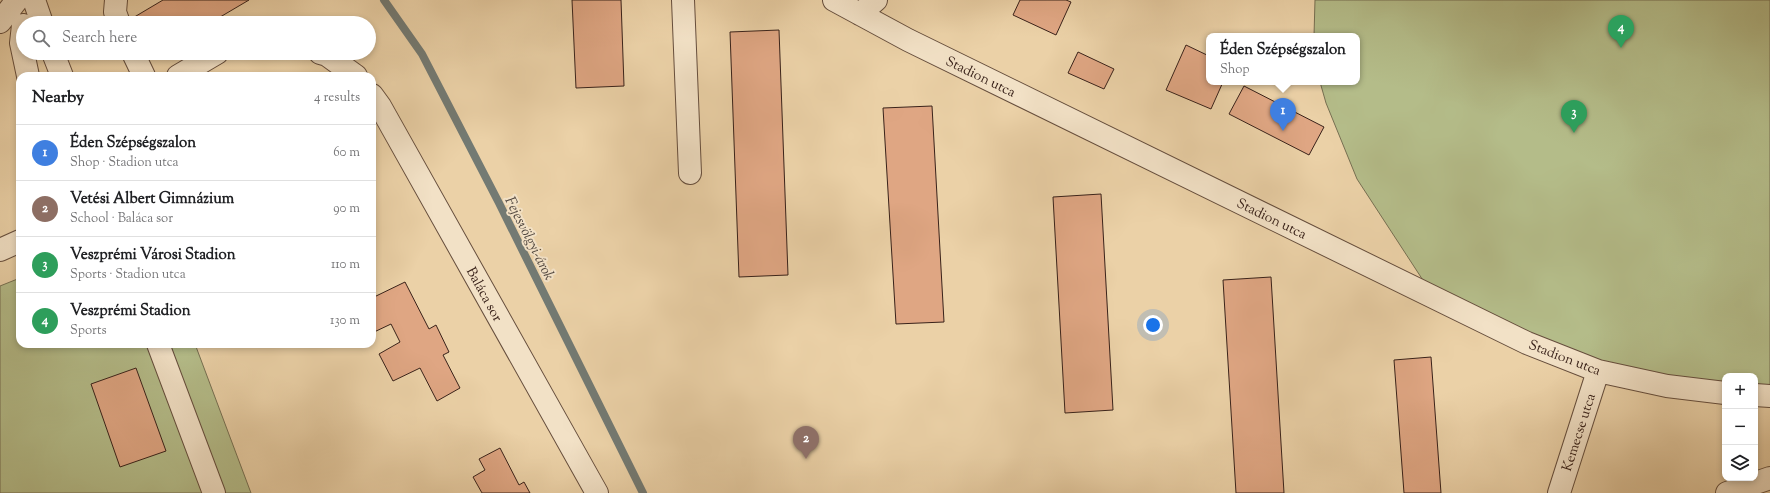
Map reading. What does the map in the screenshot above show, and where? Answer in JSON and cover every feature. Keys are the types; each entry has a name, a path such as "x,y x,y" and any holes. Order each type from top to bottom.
{"street":[{"path":"0,22 17,0"},
{"path":"24,16 26,0"},
{"path":"34,0 40,16"},
{"path":"116,0 114,12 116,16"},
{"path":"683,0 690,173"},
{"name":"Stadion utca","path":"834,0 915,43 1527,343 1598,370 1667,386 1722,393"},
{"path":"860,14 876,0"},
{"path":"25,60 27,72"},
{"path":"56,60 60,72"},
{"path":"136,60 142,72"},
{"path":"185,72 205,60"},
{"path":"334,60 350,72"},
{"name":"Baláca sor","path":"376,100 597,493"},
{"path":"0,250 16,243"},
{"path":"160,348 214,493"},
{"name":"Kemecse utca","path":"1559,493 1598,370"},
{"path":"1758,395 1770,396"},
{"path":"1727,493 1770,478"}],"green space":[{"path":"1315,0 1770,0 1770,395 1758,394 1758,373 1722,373 1722,392 1597,371 1430,291 1357,179 1326,103 1321,85 1360,85 1360,33 1314,33"},
{"path":"16,280 16,348 197,348 251,493 0,493 0,286"}],"building":[{"path":"163,0 249,0 222,16 136,16"},
{"path":"572,0 621,0 624,86 576,88"},
{"path":"1020,0 1066,0 1071,2 1056,35 1013,15"},
{"path":"779,30 788,275 739,277 730,32"},
{"path":"1186,45 1206,55 1206,85 1222,85 1211,109 1166,90"},
{"path":"1078,52 1114,69 1104,89 1068,73"},
{"path":"1244,86 1324,127 1309,155 1229,114"},
{"path":"932,106 944,322 896,324 883,108"},
{"path":"1101,194 1113,410 1065,413 1053,197"},
{"path":"1271,277 1284,493 1236,493 1223,280"},
{"path":"405,282 429,329 436,325 449,352 443,355 460,388 437,401 420,368 393,381 379,354 400,342 391,324 376,331 376,296"},
{"path":"1431,357 1441,493 1404,493 1394,360"},
{"path":"136,368 166,451 120,467 91,384"},
{"path":"500,448 519,485 524,482 530,493 482,493 473,477 485,470 479,459"}],"waterway":[{"name":"Fejesvölgyi-árok","path":"384,0 422,54 499,203 643,493"}],"place":[{"name":"Veszprémi Stadion","path":"1621,48"},
{"name":"Éden Szépségszalon","path":"1283,131"},
{"name":"Veszprémi Városi Stadion","path":"1574,133"},
{"name":"Vetési Albert Gimnázium","path":"806,459"}]}
